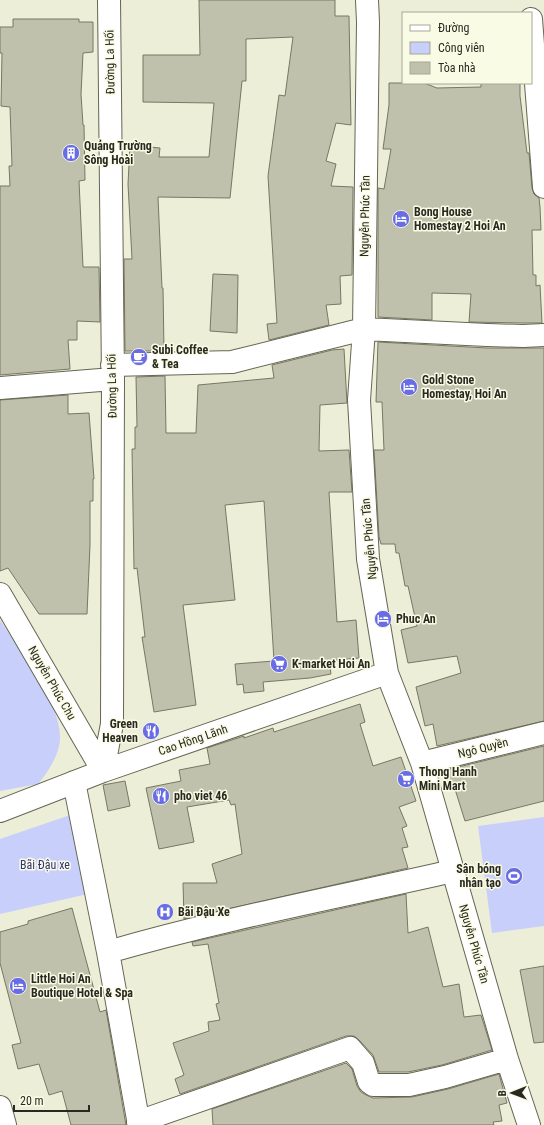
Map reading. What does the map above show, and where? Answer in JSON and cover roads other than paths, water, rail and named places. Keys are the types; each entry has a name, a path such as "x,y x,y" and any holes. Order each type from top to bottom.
{"street":[{"name":"Đường La Hối","path":"103,771 112,724 112,372 109,0"},
{"name":"Nguyễn Phúc Tần","path":"367,0 368,22 364,329 359,400 368,559 387,672 422,763 507,1058 529,1125"},
{"path":"530,0 531,12"},
{"path":"532,31 544,187"},
{"path":"0,388 112,372 232,362 364,329 487,335 544,335"},
{"name":"Nguyễn Phúc Chu","path":"0,594 103,771"},
{"name":"Cao Hồng Lãnh","path":"0,811 103,771 387,672"},
{"name":"Ngô Quyền","path":"422,763 544,733"},
{"path":"74,782 108,952 138,1124 350,1048 363,1063 369,1082 373,1085 409,1085 445,1077 507,1058"},
{"path":"108,952 205,926 453,871"},
{"path":"0,1107 5,1125"}],"place":[{"name":"Quảng Trường Sông Hoài","path":"71,153"},
{"name":"Bong House Homestay 2 Hoi An","path":"401,219"},
{"name":"Subi Coffee & Tea","path":"139,357"},
{"name":"Gold Stone Homestay, Hoi An","path":"409,387"},
{"name":"Phuc An","path":"383,619"},
{"name":"K-market Hoi An","path":"279,664"},
{"name":"Green Heaven","path":"151,731"},
{"name":"Thong Hanh Mini Mart","path":"406,779"},
{"name":"pho viet 46","path":"161,796"},
{"name":"Sân bóng nhân tạo","path":"514,876"},
{"name":"Bãi Đậu Xe","path":"165,912"},
{"name":"Little Hoi An Boutique Hotel & Spa","path":"18,986"}],"park label":[{"name":"Bãi Đậu xe","path":"45,865"}]}
